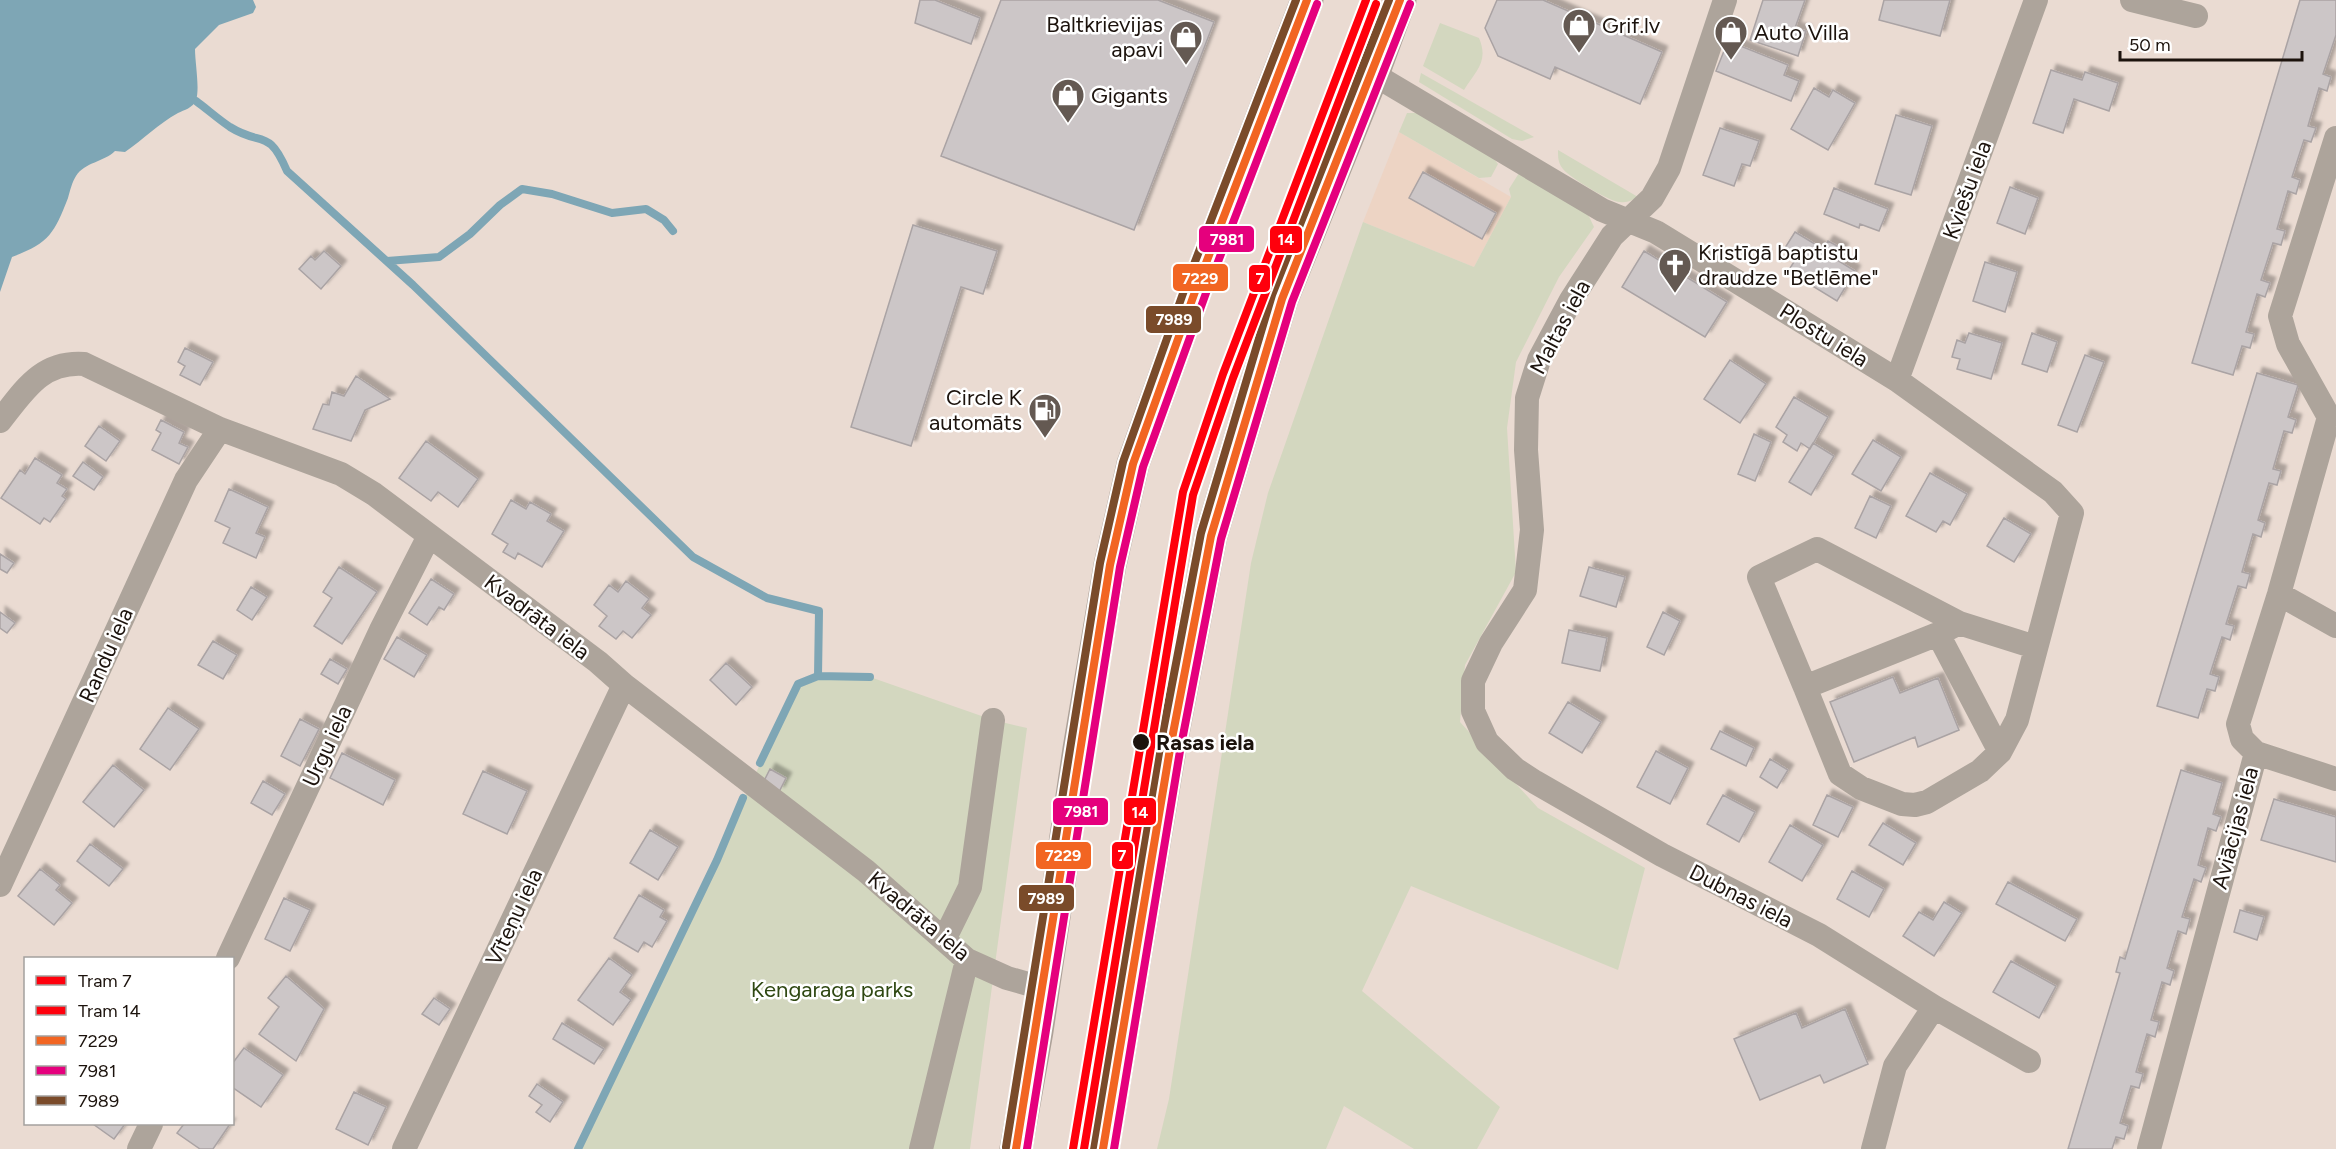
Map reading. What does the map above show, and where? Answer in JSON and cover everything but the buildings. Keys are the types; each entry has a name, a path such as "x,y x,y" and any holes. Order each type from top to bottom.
{"highway":[{"path":"1016,1149 1110,565 1133,464 1196,289 1307,0"},
{"path":"1103,1149 1170,749 1211,536 1282,300 1373,75 1400,0"}],"street":[{"name":"Maltas iela","path":"1473,711 1473,681 1491,643 1525,590 1532,530 1525,419 1532,379 1539,360 1571,300 1612,236 1652,198 1669,168 1725,0"},
{"name":"Kviešu iela","path":"1897,380 2036,0"},
{"path":"2132,0 2196,16"},
{"name":"Plostu iela","path":"1373,75 1602,210 1656,232 1897,380 2053,492 2072,513 2035,647"},
{"path":"2332,417 2288,344 2280,316 2336,138"},
{"name":"Kvadrāta iela","path":"0,421 31,382 54,366 68,363 84,364 220,429 341,474 374,494 598,662 624,685 866,871 945,938 967,960 1007,978 1042,988"},
{"name":"Aviācijas iela","path":"2154,1147 2256,753 2242,739 2238,724 2332,417"},
{"name":"Randu iela","path":"0,885 186,480 220,429"},
{"name":"Urgu iela","path":"228,957 381,630 429,536"},
{"path":"1817,549 1959,622 2035,647 2017,720 2000,752 1980,771 1927,802 1902,804 1861,788 1840,774 1759,577 1817,549"},
{"path":"2279,594 2336,626"},
{"path":"1804,687 1938,634 1959,622"},
{"path":"1938,634 2000,752"},
{"name":"Vīteņu iela","path":"404,1149 624,685"},
{"name":"Dubnas iela","path":"1473,711 1487,742 1515,769 1535,782 1662,855 1819,935 1934,1007 2029,1061"},
{"path":"945,938 970,887 993,720"},
{"path":"2256,753 2336,779"},
{"path":"921,1149 967,960"},
{"path":"1874,1149 1895,1066 1934,1007"},
{"path":"139,1149 151,1125"}],"shaded area":[{"path":"1399,132 1511,197 1474,267 1363,222"}],"green space":[{"path":"1440,23 1479,38 1482,46 1480,66 1464,90 1423,66"},
{"path":"1421,73 1534,137 1522,141 1512,139 1419,82"},
{"path":"1407,113 1417,113 1491,155 1498,164 1491,177 1479,178 1399,132"},
{"path":"1558,150 1638,197 1628,202 1620,202 1590,188 1563,169 1559,162"},
{"path":"1519,173 1586,210 1594,227 1559,277 1516,362 1507,428 1516,572 1465,665 1460,722 1538,808 1645,868 1618,970 1411,886 1362,991 1500,1107 1477,1149 1414,1149 1344,1106 1326,1149 1157,1149 1169,1099 1251,563 1268,493 1363,222 1474,267 1511,197 1509,189"},
{"name":"Ķengaraga parks","path":"818,676 870,677 993,720 1027,728 970,1149 578,1149 798,684"}],"water":[{"path":"0,0 253,0 256,7 253,13 219,25 195,49 198,89 193,105 164,122 125,152 115,151 80,171 73,181 54,229 42,242 12,257 0,292"}],"waterway":[{"path":"196,101 230,127 263,140 275,148 287,171 413,285 693,557 767,598 819,611 818,676 870,677"},
{"path":"387,261 439,257 470,234 500,205 522,189 552,194 612,213 646,209 664,220 673,231"},
{"path":"760,763 798,684 818,676"},
{"path":"578,1149 717,860 743,798"}],"tram line":[{"name":"7","path":"1073,1149 1183,492 1223,374 1366,0"},
{"name":"14","path":"1084,1149 1193,495 1233,378 1376,4"}],"transit line":[{"name":"7989","path":"1006,1147 1100,563 1123,462 1186,285 1296,0"},
{"name":"7229","path":"1016,1149 1110,565 1133,464 1196,289 1307,0"},
{"name":"7989","path":"1093,1147 1160,747 1201,533 1272,295 1389,0"},
{"name":"7229","path":"1103,1149 1170,749 1211,536 1282,299 1400,0"},
{"name":"7981","path":"1027,1149 1120,567 1143,467 1206,293 1317,4"},
{"name":"7981","path":"1114,1149 1180,751 1221,539 1292,302 1410,4"}],"place":[{"name":"Grif.lv","path":"1579,54"},
{"name":"Auto Villa","path":"1731,61"},
{"name":"Baltkrievijas apavi","path":"1186,66"},
{"name":"Gigants","path":"1068,124"},
{"name":"Kristīgā baptistu draudze \"Betlēme\"","path":"1675,294"},
{"name":"Circle K automāts","path":"1045,439"},
{"name":"Rasas iela","path":"1141,742"}]}
